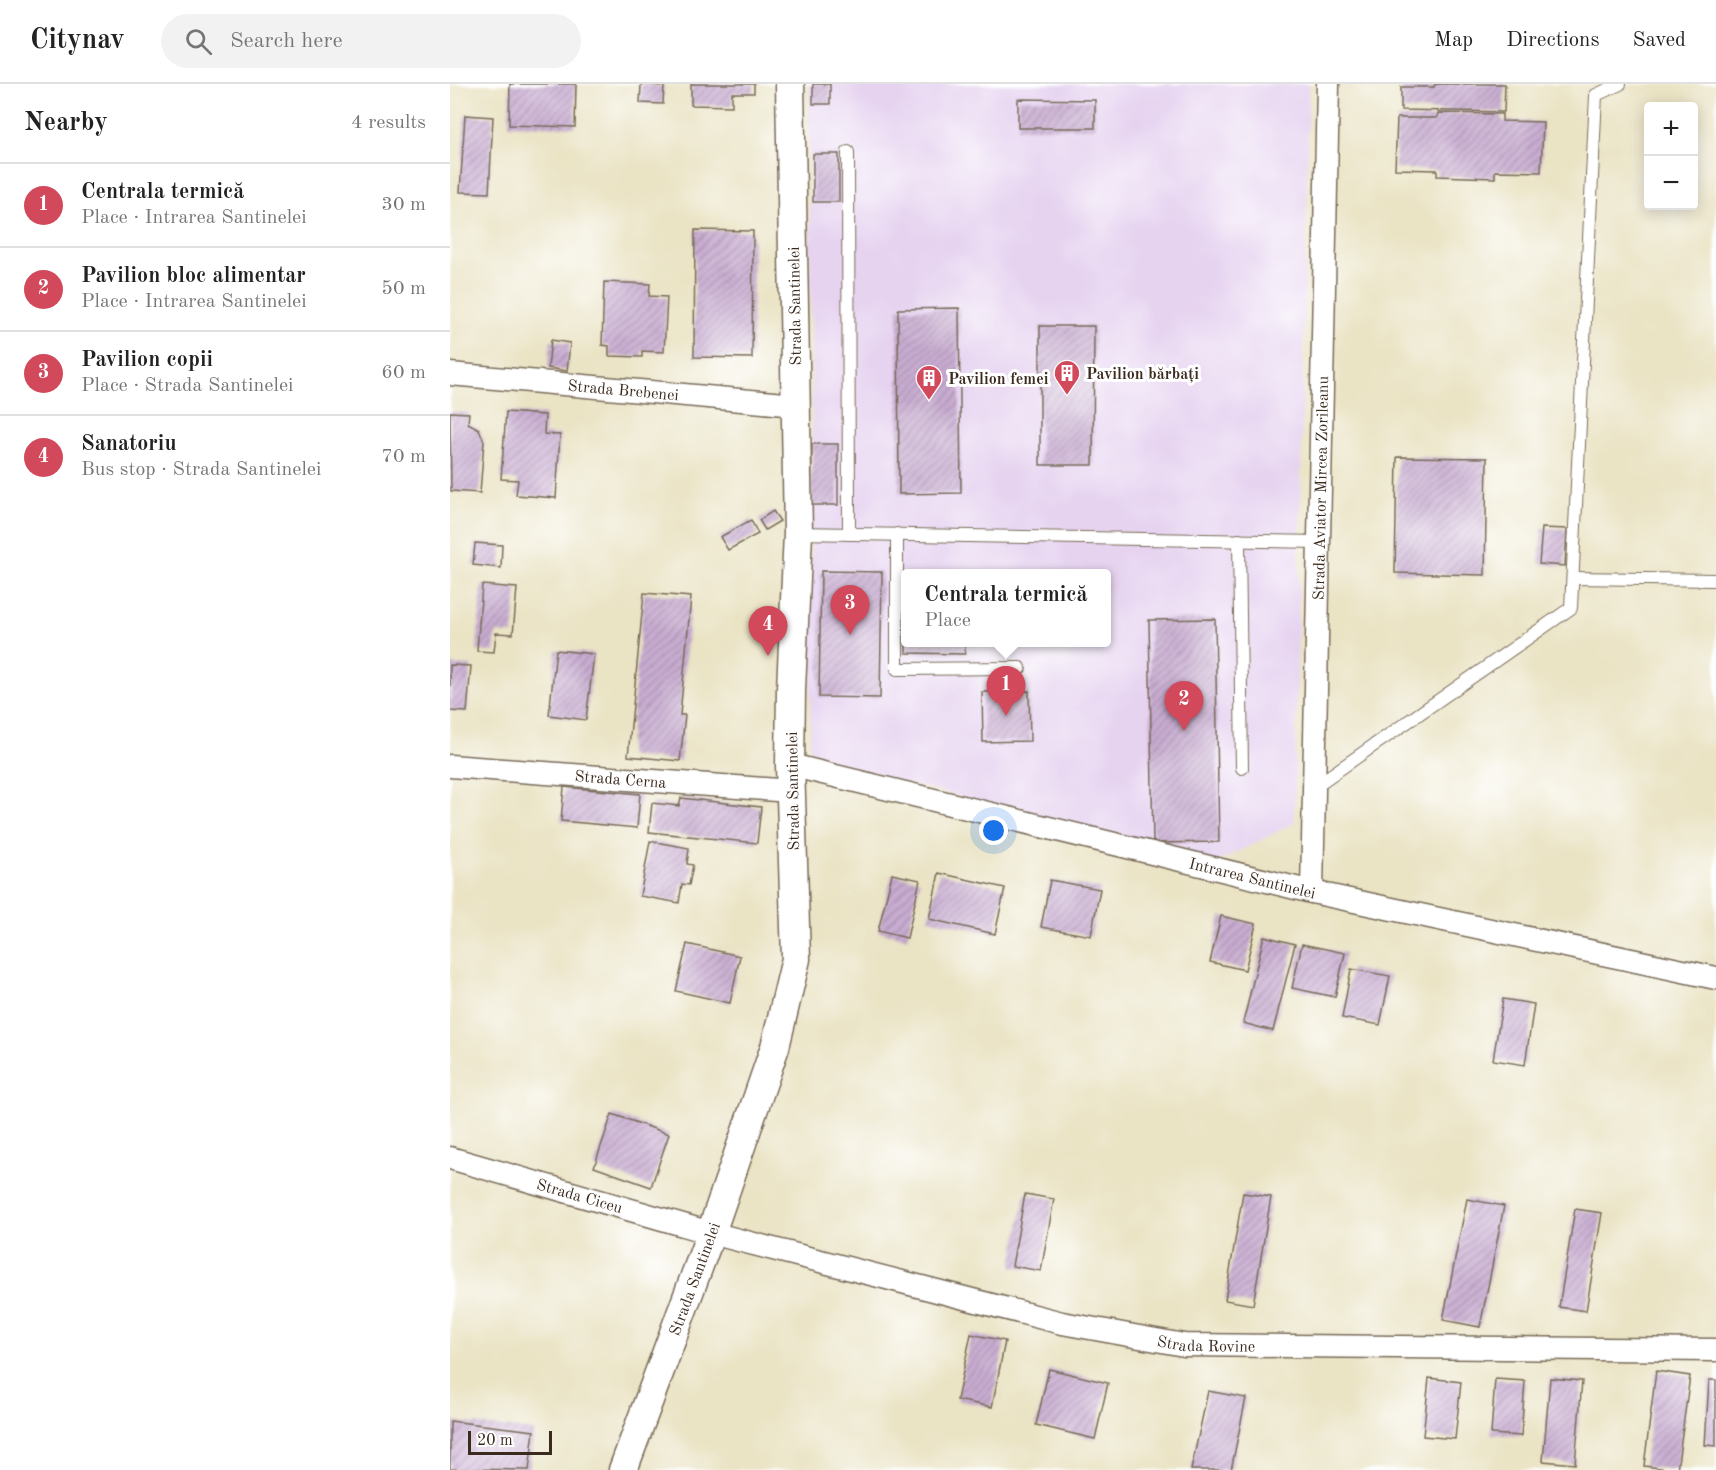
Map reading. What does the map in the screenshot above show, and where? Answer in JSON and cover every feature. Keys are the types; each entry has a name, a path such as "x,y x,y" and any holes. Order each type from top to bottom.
{"street":[{"name":"Strada Santinelei","path":"623,1470 711,1233 775,1047 796,959 790,778 791,689 798,533 790,84"},
{"name":"Strada Aviator Mircea Zorileanu","path":"1312,892 1328,84"},
{"name":"Strada Brebenei","path":"450,374 796,405"},
{"name":"Strada Cerna","path":"450,766 790,778"},
{"name":"Intrarea Santinelei","path":"790,778 1716,978"},
{"name":"Strada Ciceu","path":"450,1158 711,1233"},
{"name":"Strada Rovine","path":"711,1233 1062,1323 1184,1345 1716,1350"}],"lane":[{"path":"1314,787 1571,608 1596,95 1620,84"},
{"path":"848,152 849,534"},
{"path":"798,533 1319,542"},
{"path":"897,534 897,669 1020,668"},
{"path":"1239,540 1242,768"},
{"path":"1573,578 1716,580"}],"shaded area":[{"path":"809,84 1309,84 1294,823 1216,863 810,758 812,444"}],"building":[{"path":"510,84 576,84 575,127 509,125"},
{"path":"641,84 664,86 663,104 640,103"},
{"path":"691,84 754,84 754,93 732,93 732,106 691,105"},
{"path":"813,84 830,84 830,104 813,104"},
{"path":"1435,84 1505,84 1504,112 1401,110 1401,87 1434,87"},
{"path":"1018,99 1095,100 1095,128 1018,128"},
{"path":"1438,113 1502,114 1502,121 1543,122 1541,172 1495,171 1495,178 1437,176 1437,170 1395,169 1397,118 1437,118"},
{"path":"465,115 493,117 489,193 460,192"},
{"path":"813,154 839,154 839,202 813,202"},
{"path":"695,230 753,231 752,358 694,357"},
{"path":"604,282 650,284 649,296 667,297 664,352 642,351 642,357 609,356 609,346 602,345"},
{"name":"Pavilion femei","path":"959,308 961,493 899,494 898,309"},
{"name":"Pavilion bărbați","path":"1040,326 1094,326 1093,465 1040,465"},
{"path":"551,340 570,343 567,371 548,368"},
{"path":"450,412 469,413 468,423 479,429 484,441 480,493 451,491"},
{"path":"506,412 545,415 544,434 560,435 556,498 516,495 518,480 501,479"},
{"path":"812,444 838,444 838,505 811,505"},
{"path":"1397,457 1487,458 1485,575 1395,573"},
{"path":"773,511 780,521 765,530 759,520"},
{"path":"751,520 758,534 728,550 720,537"},
{"path":"1542,528 1567,529 1565,566 1539,564"},
{"path":"475,543 502,545 501,568 473,565"},
{"path":"821,571 882,572 880,698 819,697"},
{"path":"482,585 517,588 513,634 496,633 494,652 477,651"},
{"path":"644,593 691,597 680,715 685,715 680,761 628,756"},
{"path":"1215,619 1219,842 1153,843 1149,620"},
{"path":"906,647 965,647 965,654 906,653"},
{"path":"556,650 594,654 586,720 549,715"},
{"path":"450,665 471,666 467,712 450,711"},
{"path":"1029,691 1030,741 983,742 982,692"},
{"path":"564,787 640,794 637,828 561,821"},
{"path":"681,798 761,807 757,843 649,832 652,803 679,806"},
{"path":"650,841 689,848 687,864 693,865 689,885 682,884 679,903 640,896"},
{"path":"939,873 1005,888 995,934 929,919"},
{"path":"892,874 920,880 907,938 878,931"},
{"path":"1050,880 1100,889 1091,936 1041,927"},
{"path":"1221,916 1256,924 1245,970 1210,962"},
{"path":"1264,936 1295,944 1273,1031 1243,1023"},
{"path":"687,944 740,956 730,1003 676,991"},
{"path":"1302,944 1345,953 1335,997 1292,988"},
{"path":"1351,969 1390,976 1380,1025 1342,1018"},
{"path":"1503,999 1534,1004 1525,1065 1493,1060"},
{"path":"612,1114 669,1134 651,1187 594,1167"},
{"path":"1243,1193 1271,1197 1253,1305 1225,1300"},
{"path":"1025,1194 1054,1199 1041,1271 1012,1266"},
{"path":"1467,1199 1504,1206 1480,1327 1443,1320"},
{"path":"1575,1209 1602,1213 1586,1311 1559,1307"},
{"path":"971,1334 1005,1341 992,1407 957,1400"},
{"path":"1049,1369 1108,1383 1095,1439 1036,1425"},
{"path":"1656,1371 1690,1376 1677,1470 1644,1466"},
{"path":"1429,1378 1461,1382 1455,1439 1423,1436"},
{"path":"1550,1378 1582,1381 1575,1464 1543,1461"},
{"path":"1495,1379 1525,1381 1521,1436 1491,1434"},
{"path":"1709,1380 1716,1380 1716,1446 1705,1445"},
{"path":"1208,1391 1246,1398 1231,1470 1191,1470"},
{"path":"450,1421 534,1431 529,1470 450,1469"}],"place":[{"name":"Pavilion bărbați","path":"1067,396"},
{"name":"Pavilion femei","path":"929,401"},
{"name":"Pavilion copii","path":"850,635"},
{"name":"Sanatoriu","path":"768,656"},
{"name":"Centrala termică","path":"1006,716"},
{"name":"Pavilion bloc alimentar","path":"1184,731"}]}
